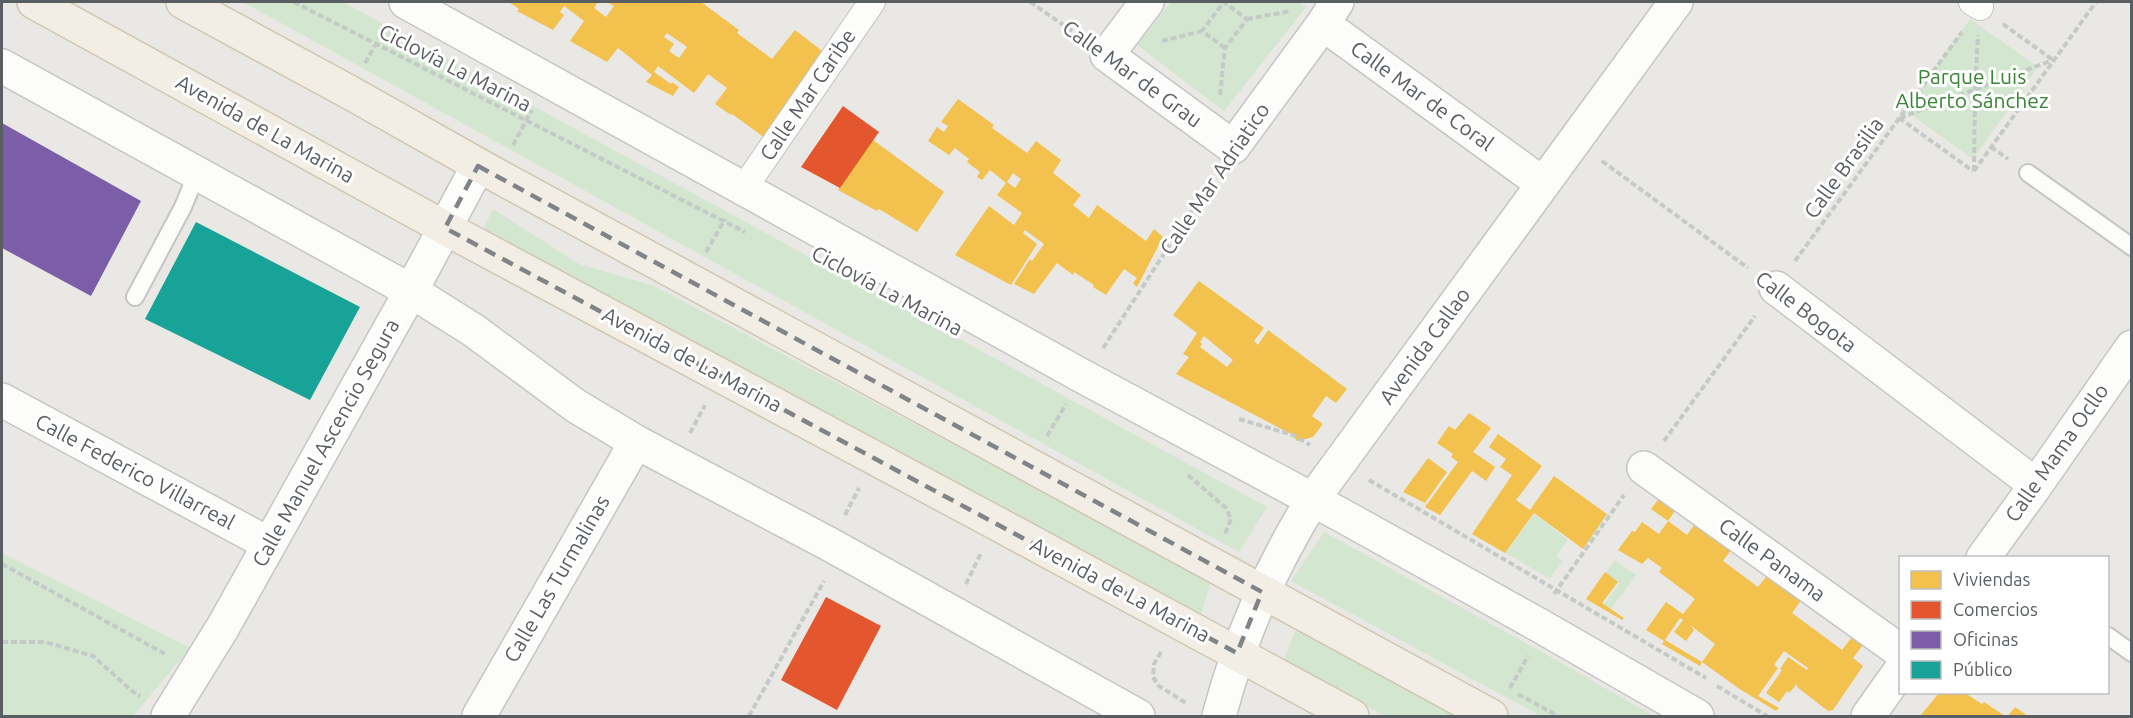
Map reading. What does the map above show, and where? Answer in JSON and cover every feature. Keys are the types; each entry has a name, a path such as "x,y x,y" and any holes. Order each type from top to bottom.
{"main road":[{"name":"Avenida de La Marina","path":"34,2 445,228 1178,621 1352,717"},
{"path":"183,2 349,92 487,171 1491,717"}],"street":[{"name":"Calle Mar Caribe","path":"744,188 872,2"},
{"path":"1107,55 1147,2"},
{"name":"Avenida Callao","path":"1204,711 1237,653 1262,592 1285,545 1313,499 1676,2"},
{"path":"398,10 549,80 1084,377 1313,499 1537,624 1697,717"},
{"name":"Calle Mar Adriatico","path":"1225,141 1330,13"},
{"name":"Calle Mar de Coral","path":"1330,13 1544,184"},
{"name":"Calle Mar de Grau","path":"1107,55 1225,141"},
{"path":"2,66 411,291 473,330 576,406 636,442 829,544 1138,717"},
{"name":"Calle Manuel Ascencio Segura","path":"170,714 269,544 445,228 487,171"},
{"name":"Calle Bogota","path":"1776,288 2036,485"},
{"name":"Calle Mama Ocllo","path":"1988,556 2036,485 2127,365"},
{"name":"Calle Federico Villarreal","path":"2,400 269,544"},
{"name":"Calle Las Turmalinas","path":"478,717 636,442"},
{"name":"Calle Panama","path":"1644,468 1899,650"},
{"path":"1868,717 1899,672"}],"lane":[{"path":"135,297 183,207 197,173"},
{"path":"2028,173 2132,248"},
{"path":"2109,637 2132,653"}],"path":[{"name":"Ciclovía La Marina","path":"294,2 755,237"},
{"name":"Calle Mar de Grau","path":"1030,2 1107,55"},
{"path":"1225,48 1202,31 1224,2 1247,19 1225,48 1225,141"},
{"path":"1974,171 2096,2"},
{"path":"1976,4 2054,60"},
{"path":"1974,171 1976,4"},
{"name":"Calle Brasilia","path":"1776,288 1899,118 1976,4"},
{"path":"349,92 398,10"},
{"path":"1899,118 2054,60"},
{"path":"487,171 526,120 549,80"},
{"path":"1899,118 1974,171"},
{"name":"Calle Mar Adriatico","path":"1110,337 1225,141"},
{"name":"Calle Bogota","path":"1574,141 1776,288"},
{"path":"688,280 744,188"},
{"path":"1102,350 1112,355"},
{"path":"675,462 721,376"},
{"path":"1055,399 1076,410"},
{"path":"1232,417 1293,435 1312,447"},
{"path":"749,717 830,571 829,544 875,458"},
{"path":"1183,471 1226,508 1231,519 1209,563"},
{"path":"1361,476 1699,674 1767,717"},
{"path":"2,564 196,671"},
{"path":"1178,621 1154,664 1153,677 1159,686 1204,711"},
{"path":"2,642 45,642 93,657 132,691 170,714"}],"highlighted area":[{"path":"478,166 1262,592 1237,653 445,228"}],"green space":[{"path":"243,2 343,2 1267,507 1239,552"},
{"path":"1171,2 1298,2 1306,7 1224,111 1137,45"},
{"name":"Parque Luis Alberto Sánchez","path":"1970,19 2038,67 1973,159 1906,111"},
{"path":"493,209 579,264 654,286 1211,581 1200,618 483,229"},
{"path":"1534,514 1568,540 1556,556 1563,562 1550,579 1506,553"},
{"path":"1324,532 1654,716 1541,716 1291,581"},
{"path":"2,553 190,648 133,716 2,716"},
{"path":"1615,560 1636,575 1611,609 1604,604 1620,583 1606,573"},
{"path":"1297,627 1460,716 1385,716 1283,661"}],"building: Viviendas":[{"path":"509,2 598,2 594,8 606,17 614,6 607,2 701,2 739,30 737,33 772,59 795,30 830,57 769,141 715,104 727,88 708,74 694,93 658,66 654,72 679,87 673,96 646,82 652,75 618,48 607,62 570,41 584,21 564,6 560,12 564,15 553,30 517,11 519,9","holes":["667,33 687,47 679,58 669,51 674,44 664,37"]},
{"path":"958,99 994,125 992,128 1027,153 1036,141 1061,160 1053,173 1081,195 1073,205 1089,218 1097,205 1146,241 1154,229 1163,237 1137,287 1133,283 1137,278 1124,269 1106,295 1093,287 1094,285 1074,272 1073,275 1057,263 1034,294 1014,284 1030,259 1032,261 1044,244 1025,230 1023,233 1037,244 1011,285 955,255 989,206 1014,225 1022,213 997,195 1006,183 990,170 982,180 977,177 980,172 955,148 949,155 928,141 937,127 944,132 948,126 941,122","holes":["1013,173 1021,179 1015,188 1007,182"]},
{"path":"873,140 944,192 917,232 879,209 877,211 838,190"},
{"path":"1199,281 1264,328 1254,341 1258,345 1268,330 1347,389 1336,403 1326,396 1312,416 1323,424 1313,437 1297,441 1293,435 1176,374 1189,357 1183,354 1197,333 1173,315","holes":["1204,336 1233,360 1227,367 1200,347"]},
{"path":"1469,413 1491,428 1473,452 1495,467 1486,481 1472,471 1440,515 1425,507 1458,462 1451,457 1453,454 1437,443 1449,426 1455,430"},
{"path":"1498,434 1542,466 1516,500 1530,510 1554,476 1607,514 1583,549 1534,513 1505,553 1472,534 1512,475 1500,467 1506,459 1489,447"},
{"path":"1428,458 1447,472 1425,503 1403,492"},
{"path":"1661,496 1677,508 1668,521 1651,509"},
{"path":"1668,521 1687,535 1697,521 1732,549 1723,561 1758,587 1770,572 1804,596 1792,613 1842,650 1852,637 1863,645 1853,658 1863,666 1833,710 1828,711 1797,687 1797,684 1789,693 1787,691 1779,702 1766,693 1788,657 1807,670 1808,668 1784,651 1774,665 1778,668 1758,696 1779,708 1776,711 1738,688 1702,662 1700,666 1662,644 1664,641 1646,630 1666,602 1683,614 1695,599 1659,572 1662,568 1648,558 1642,564 1618,550 1642,522 1659,534","holes":["1680,618 1683,620 1674,632 1686,641 1694,630 1690,625 1715,644 1702,662 1665,640"]},
{"path":"1605,572 1618,582 1602,603 1624,618 1622,620 1586,599"},
{"path":"1938,694 1967,694 2005,716 1920,716"},
{"path":"2015,707 2028,716 2008,716"}],"building: Comercios":[{"path":"843,106 879,132 840,188 801,167"},
{"path":"826,597 881,626 837,710 781,680"}],"building: Oficinas":[{"path":"2,123 141,201 91,296 2,248"}],"building: Público":[{"path":"196,222 360,307 310,400 145,319"}]}
